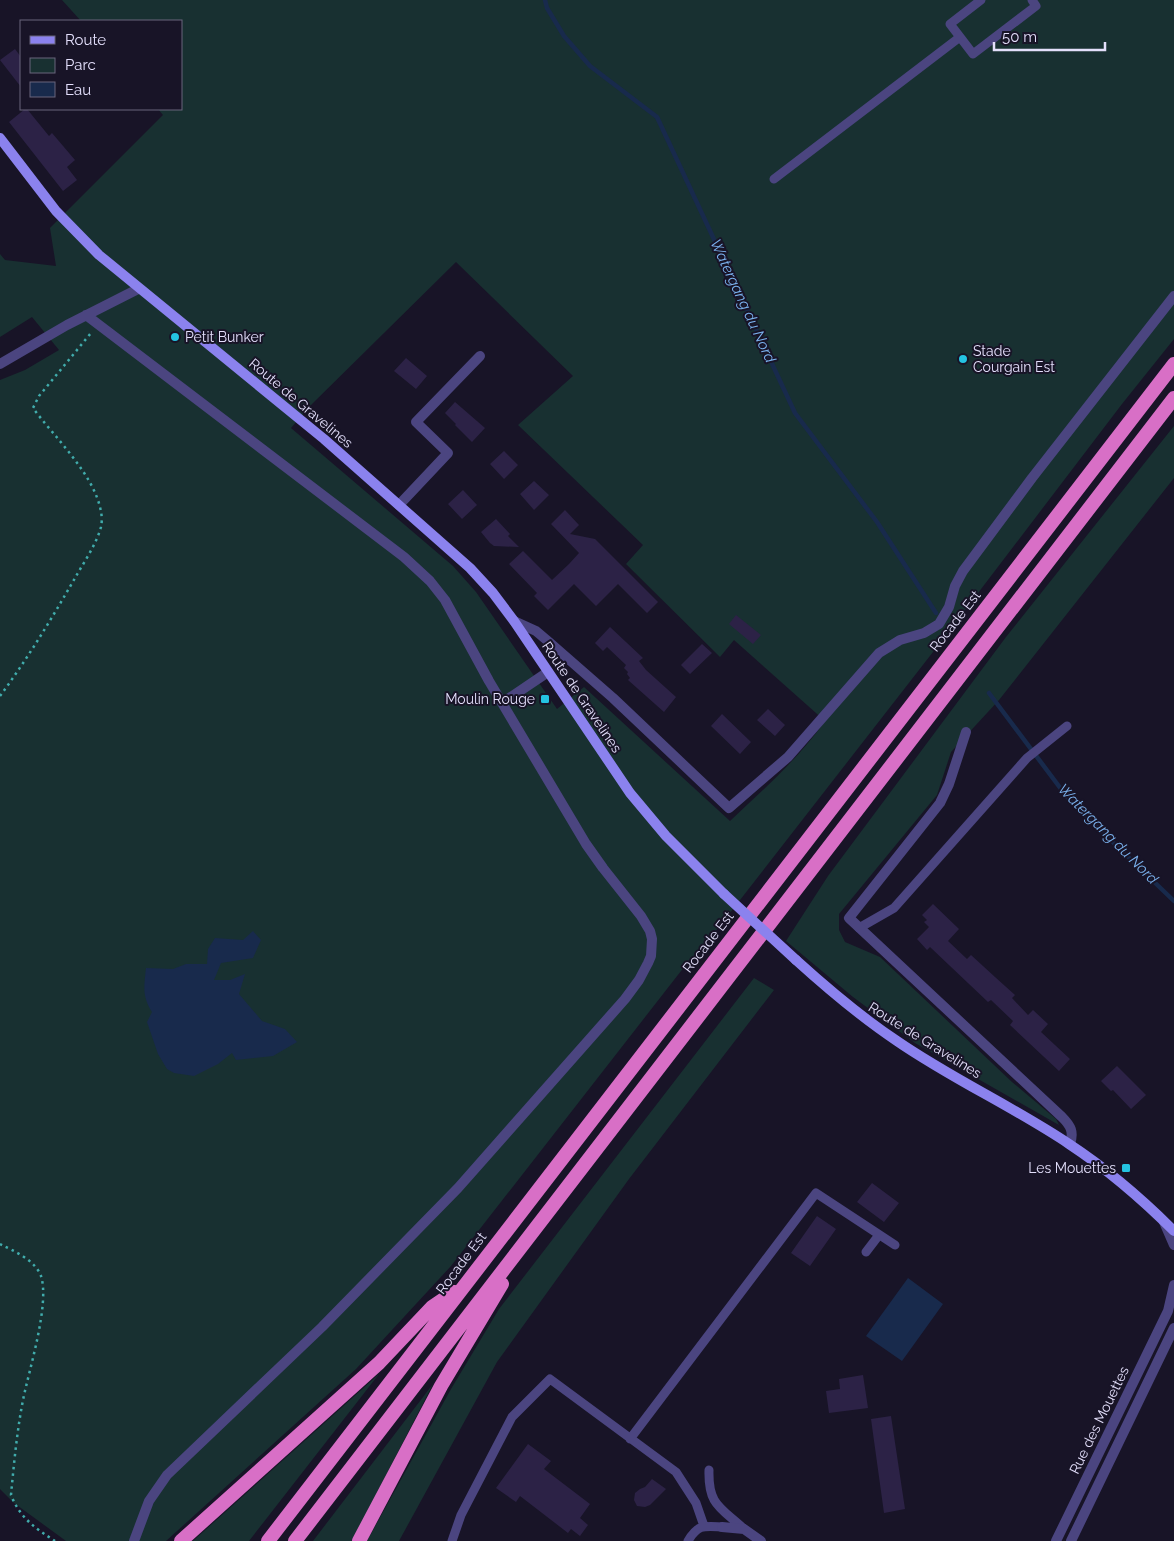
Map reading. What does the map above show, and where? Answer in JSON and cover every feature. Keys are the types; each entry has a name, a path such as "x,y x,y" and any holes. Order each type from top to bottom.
{"highway":[{"name":"Rocade Est","path":"268,1541 1174,364"},
{"path":"295,1541 1174,398"},
{"path":"359,1541 449,1372 476,1326 553,1206"},
{"path":"181,1541 379,1363 432,1307 464,1284"}],"main road":[{"name":"Route de Gravelines","path":"0,138 73,230 110,264 138,289 299,418 479,577 514,621 622,782 684,856 724,894 838,997 898,1042 1070,1144 1113,1175 1174,1232"}],"street":[{"path":"0,364 86,315 138,289"},
{"path":"514,621 536,631 557,648 613,698 729,808 788,756 879,653 900,640 924,633 939,624 949,607 955,586 963,571 1032,478 1174,296"},
{"path":"86,315 412,563 430,581 448,604 502,703 586,844 646,925 652,939 648,963 639,980 458,1188 322,1327 167,1475 149,1501 134,1541"},
{"path":"399,505 448,453 416,422 480,356"},
{"path":"502,703 548,672"},
{"path":"966,732 949,784 940,803 849,918 1062,1117 1072,1129 1070,1144"},
{"path":"1163,1221 1174,1245"},
{"name":"Rue des Mouettes","path":"1168,1311 1174,1285"},
{"name":"Rue des Mouettes","path":"1056,1541 1174,1300"},
{"name":"Rue des Mouettes","path":"1071,1541 1174,1328"},
{"path":"722,1527 744,1529 761,1541"}],"lane":[{"path":"981,0 950,24 973,54 1036,6 1032,0"},
{"path":"774,179 960,37"},
{"path":"859,928 894,908 1027,758 1067,726"},
{"path":"630,1439 816,1193 895,1246"},
{"path":"866,1252 878,1235"},
{"path":"452,1541 461,1515 512,1417 550,1379 676,1472 696,1503 704,1526"},
{"path":"709,1470 709,1488 712,1500 744,1529"},
{"path":"688,1541 694,1531 704,1526 722,1527"}],"path":[{"path":"0,696 44,630 102,526 99,503 87,479 33,408 39,396 98,324"},
{"path":"0,1244 27,1259 40,1274 44,1290 42,1315 23,1402 11,1495 16,1509 37,1529 55,1541"}],"green space":[{"path":"62,0 1174,0 1174,339 719,927 681,971 451,1266 356,1369 166,1541 66,1541 14,1503 0,1489 0,380 25,370 59,350 32,317 0,337 0,254 5,260 56,266 50,228 163,115 159,110 182,110 182,20 80,20","holes":["456,262 573,376 518,425 643,545 626,564 720,657 734,640 825,721 792,761 730,821 584,687 557,709 476,592 453,566 291,428 312,404"]},
{"path":"1174,426 1174,478 999,700 951,752 937,795 839,914 839,930 845,942 880,957 1012,1082 1056,1119 1059,1125 915,1043 853,997 786,941 828,876 1006,637"},
{"path":"754,978 774,990 629,1179 497,1362 399,1541 367,1541 451,1389 499,1309"},
{"path":"379,1374 249,1541 193,1541"},
{"path":"433,1384 352,1541 313,1541"}],"water":[{"path":"253,931 261,940 253,958 221,963 214,980 230,980 245,974 239,994 262,1021 285,1029 297,1042 273,1056 236,1060 232,1053 218,1064 194,1076 174,1073 167,1069 158,1054 147,1022 152,1012 144,991 146,968 173,969 186,964 207,964 208,949 215,938 243,940"},
{"path":"908,1278 943,1304 902,1361 866,1336"}],"building":[{"path":"15,49 20,56 20,86 0,60"},
{"path":"24,110 28,110 49,136 52,133 75,160 67,167 77,180 63,191 9,122"},
{"path":"406,358 427,376 416,389 394,371"},
{"path":"455,402 485,428 472,442 445,413"},
{"path":"504,451 518,465 504,479 490,464"},
{"path":"534,481 549,495 534,510 520,494"},
{"path":"463,490 477,505 462,519 448,504"},
{"path":"565,510 579,525 570,534 595,539 658,602 647,613 618,584 596,606 574,584 548,610 534,596 537,593 509,564 523,551 552,580 569,564 579,553 551,524"},
{"path":"496,519 510,534 508,536 519,547 494,546 490,543 481,532"},
{"path":"736,615 761,635 753,644 729,624"},
{"path":"610,627 643,658 639,661 646,670 676,697 664,712 628,680 630,678 627,674 628,672 624,668 626,665 607,647 603,651 595,643"},
{"path":"702,644 712,653 690,674 681,665"},
{"path":"768,709 785,725 775,736 757,720"},
{"path":"722,714 751,742 740,754 711,726"},
{"path":"933,904 959,929 948,941 967,959 971,955 1015,995 1012,998 1028,1015 1033,1010 1048,1024 1041,1032 1070,1059 1059,1071 1010,1025 1013,1021 991,1000 988,1002 930,947 927,950 917,939 929,927 924,922 927,920 922,915"},
{"path":"1117,1066 1146,1095 1131,1109 1113,1090 1111,1091 1101,1081"},
{"path":"872,1183 899,1203 884,1222 857,1202"},
{"path":"817,1216 836,1229 810,1266 791,1253"},
{"path":"863,1375 868,1408 829,1413 826,1391 840,1389 839,1379"},
{"path":"891,1416 905,1509 884,1513 871,1419"},
{"path":"528,1444 551,1461 544,1469 590,1504 580,1518 588,1525 580,1536 571,1529 568,1533 520,1496 516,1502 496,1488"},
{"path":"652,1479 666,1489 650,1505 645,1507 637,1506 634,1500 635,1493 645,1487"}],"waterway":[{"name":"Watergang du Nord","path":"545,0 547,8 564,36 590,66 657,117 795,413 877,522 936,613"},
{"name":"Watergang du Nord","path":"989,693 1070,801 1174,901"}],"place":[{"name":"Petit Bunker","path":"175,337"},
{"name":"Stade Courgain Est","path":"963,359"},
{"name":"Moulin Rouge","path":"545,699"},
{"name":"Les Mouettes","path":"1126,1168"}]}
